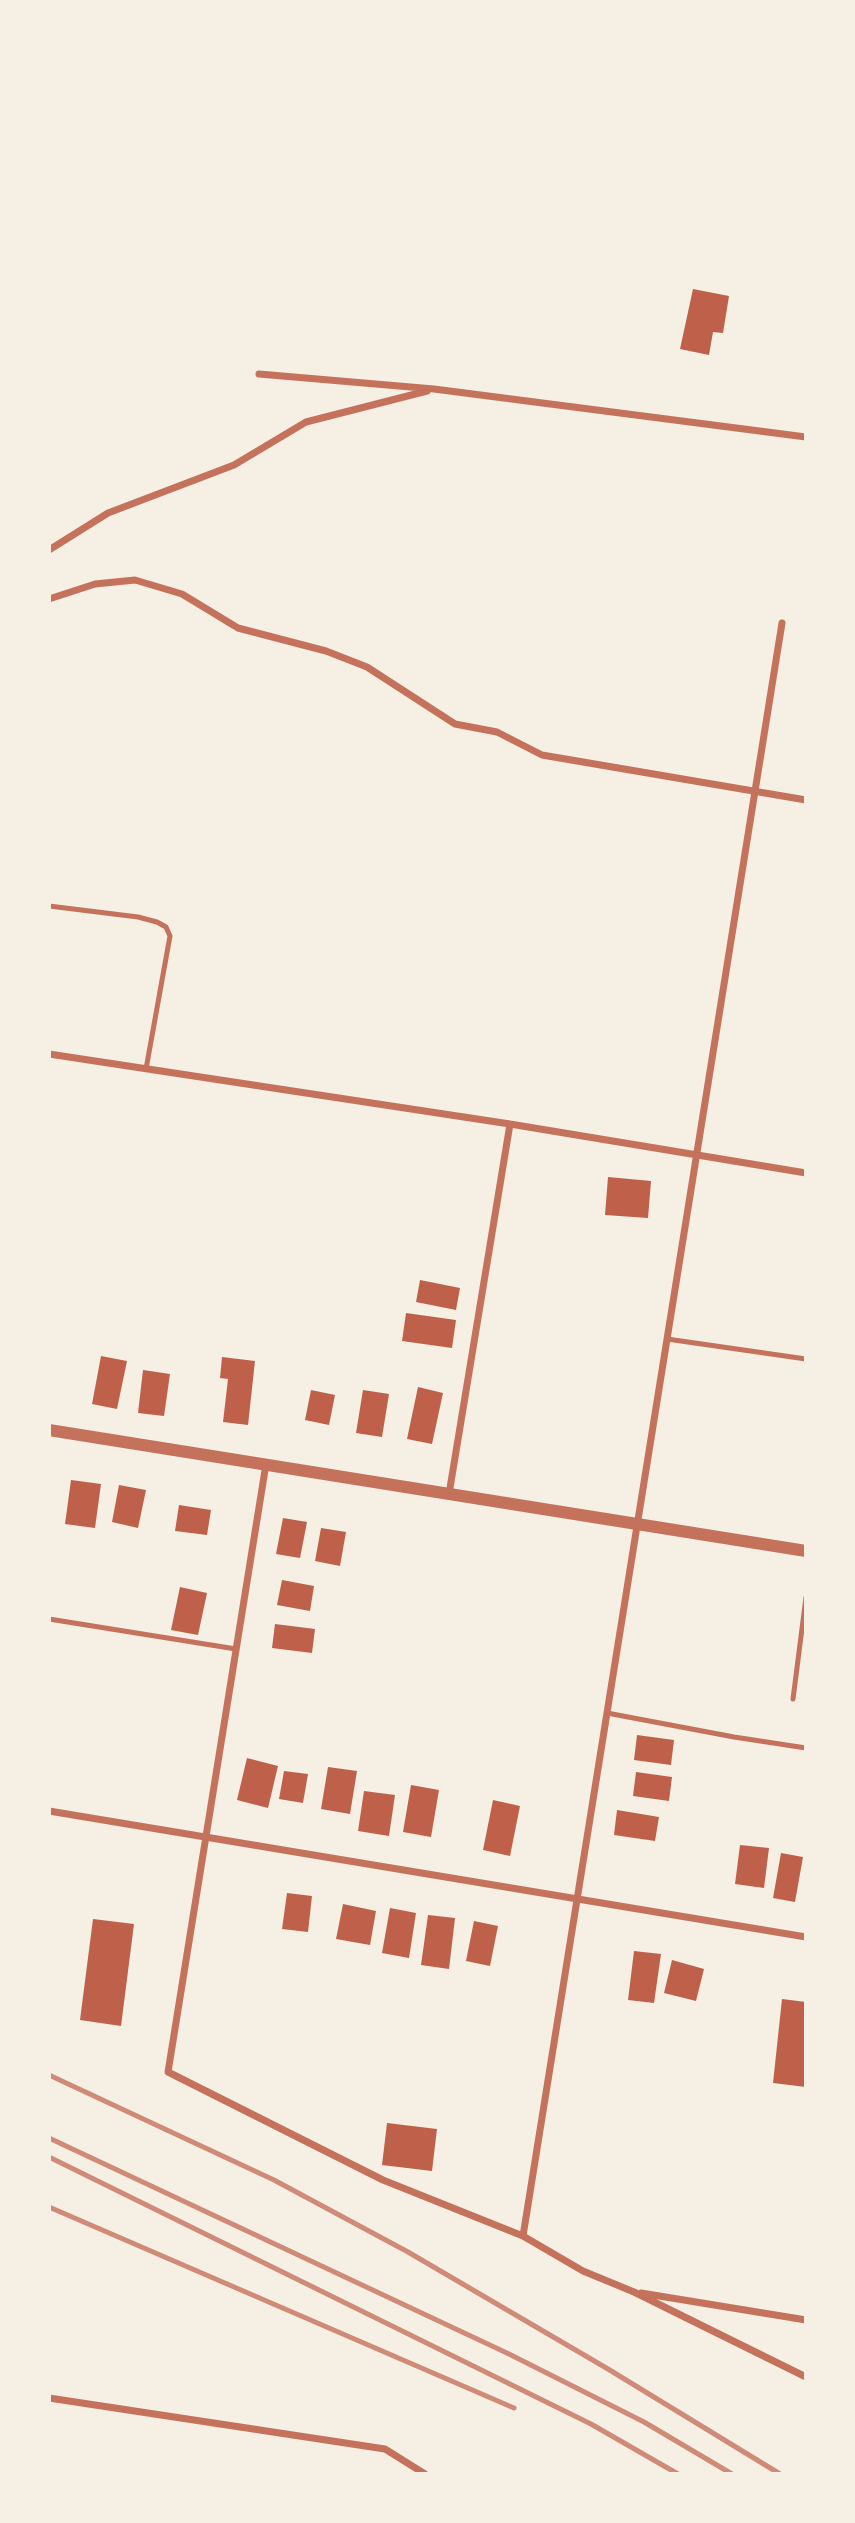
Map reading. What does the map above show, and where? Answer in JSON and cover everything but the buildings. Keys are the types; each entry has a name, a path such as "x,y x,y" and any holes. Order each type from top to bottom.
{"street":[{"path":"259,374 434,389 806,437"},
{"path":"49,550 108,513 234,465 306,422 434,389"},
{"path":"49,599 95,584 135,580 182,594 238,628 326,651 367,667 455,724 497,732 542,755 806,800"},
{"path":"523,2236 782,623"},
{"path":"49,1054 806,1172"},
{"path":"449,1494 510,1124"},
{"path":"49,1430 806,1551"},
{"path":"266,1464 168,2072 383,2180 523,2236 583,2271 634,2292 806,2377"},
{"path":"49,1811 806,1937"},
{"path":"634,2292 806,2320"},
{"path":"49,2398 386,2449 425,2474"}],"lane":[{"path":"49,906 138,917 157,922 166,928 170,936 146,1069"},
{"path":"667,1339 806,1359"},
{"path":"793,1699 806,1597"},
{"path":"49,1619 236,1649"},
{"path":"607,1713 806,1748"}],"railway":[{"path":"49,2075 274,2180 408,2252 780,2474"},
{"path":"49,2138 509,2354 644,2422 732,2474"},
{"path":"49,2157 591,2424 678,2474"},
{"path":"49,2207 514,2408"}]}
